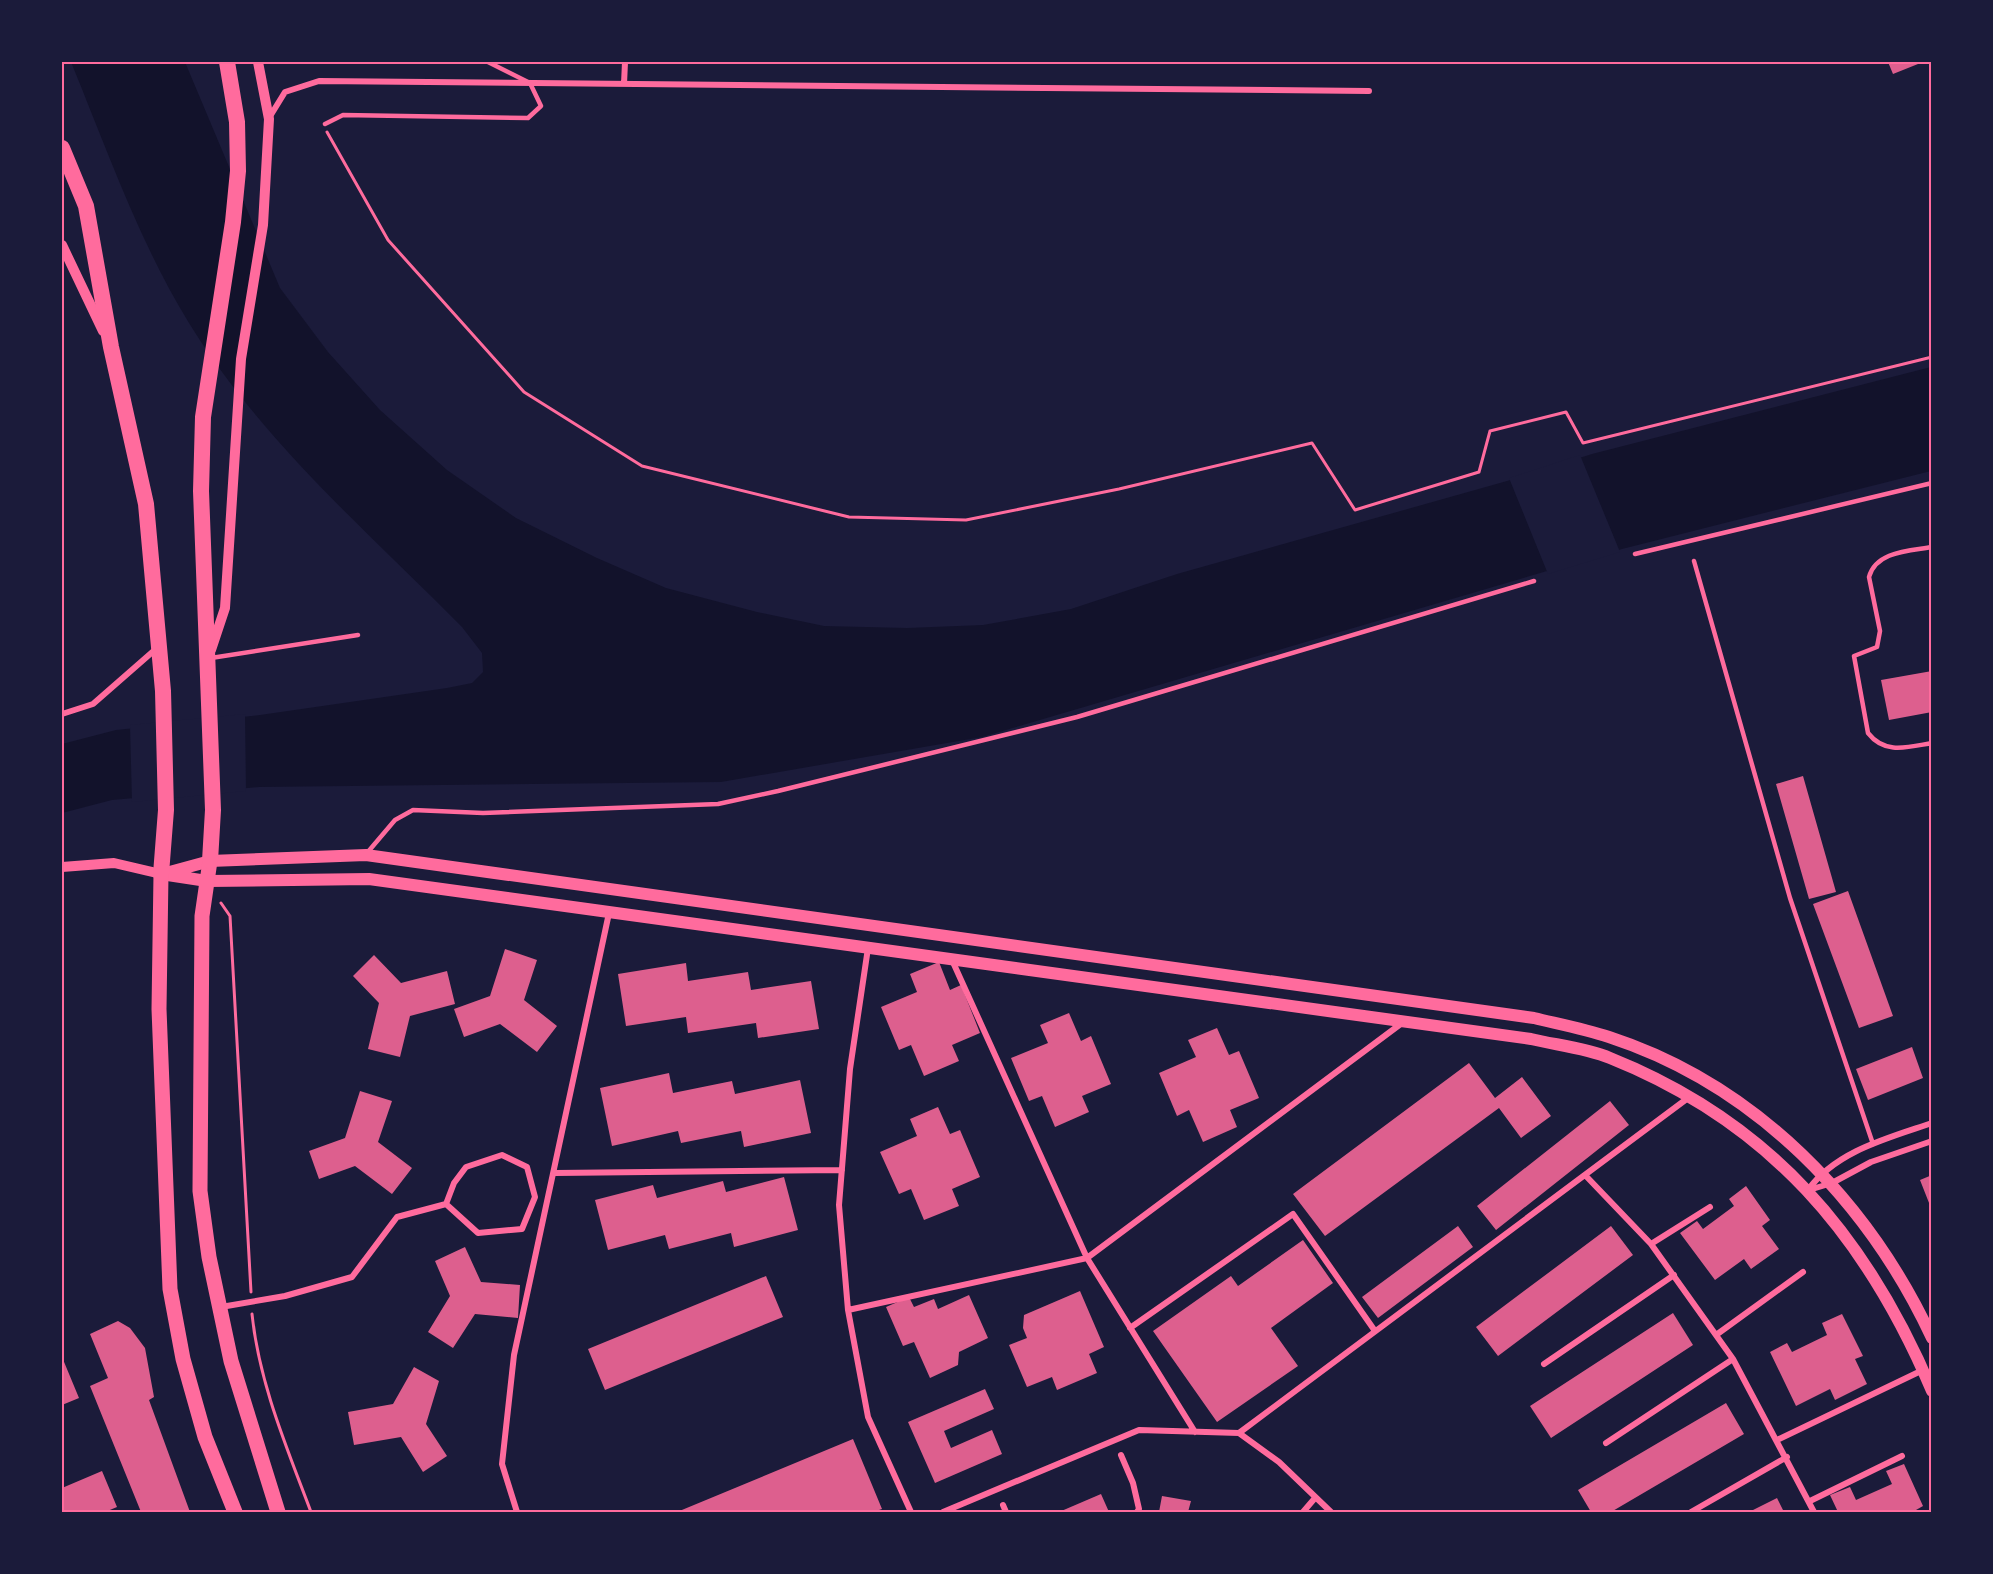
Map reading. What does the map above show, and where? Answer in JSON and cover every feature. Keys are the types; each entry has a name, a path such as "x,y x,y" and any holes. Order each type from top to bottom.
{"highway":[{"path":"210,861 213,810 201,503 203,417 233,222 238,171 237,122 227,62"},
{"path":"62,148 86,206 111,347 146,504 163,691 166,810 161,874"}],"main road":[{"path":"161,874 210,861 366,855 1534,1018 1609,1037 1682,1067 1744,1106 1799,1149 1832,1183 1872,1234 1909,1290 1932,1338"},
{"path":"210,861 202,916 200,1191 208,1257 237,1382 278,1512"},
{"path":"161,874 207,881 369,879 1531,1039 1609,1057 1729,1121 1808,1190 1860,1255 1889,1301 1932,1391"},
{"path":"161,874 159,1009 170,1289 183,1359 205,1437 235,1512"}],"street":[{"path":"208,658 225,608 241,359 263,225 269,119 258,62"},
{"path":"624,84 625,62"},
{"path":"269,119 285,92 319,81 1369,91"},
{"path":"62,245 111,347"},
{"path":"62,714 93,704 160,645"},
{"path":"62,867 114,863 161,874"},
{"path":"518,1512 502,1464 514,1355 555,1173 609,912"},
{"path":"868,948 850,1069 839,1205 848,1310 868,1418 911,1512"},
{"path":"952,960 1087,1257 1195,1432"},
{"path":"848,1310 1087,1257 1402,1023"},
{"path":"1239,1433 1689,1098"},
{"path":"1808,1190 1821,1172 1873,1144 1932,1123"},
{"path":"1808,1190 1832,1183 1871,1162 1932,1141"},
{"path":"502,1155 527,1167 535,1197 522,1229 478,1233 446,1204 454,1183 466,1167 502,1155"},
{"path":"555,1173 842,1170"},
{"path":"1585,1175 1651,1244 1733,1359 1787,1457 1814,1512"},
{"path":"220,1307 285,1296 352,1277 397,1217 446,1204"},
{"path":"1651,1244 1710,1207"},
{"path":"1130,1328 1293,1214 1375,1331"},
{"path":"1716,1335 1803,1272"},
{"path":"1544,1364 1674,1275"},
{"path":"1606,1443 1733,1359"},
{"path":"1777,1440 1923,1370"},
{"path":"943,1512 1139,1430 1239,1433 1279,1462 1331,1512"},
{"path":"1121,1455 1133,1483 1139,1509 1137,1512"},
{"path":"1810,1501 1902,1456"},
{"path":"1691,1512 1787,1457"},
{"path":"1303,1512 1316,1498"},
{"path":"1003,1505 1006,1512"}],"lane":[{"path":"325,124 343,115 528,118 541,106 530,83 488,62"},
{"path":"1635,554 1932,483"},
{"path":"1932,548 1890,555 1871,569 1869,577 1880,631 1879,639 1877,647 1854,656 1869,733 1876,743 1896,750 1932,743"},
{"path":"1694,561 1790,898 1873,1144"},
{"path":"366,855 395,820 413,810 483,813 718,804 748,798 1077,717 1534,581"},
{"path":"208,658 358,635"}],"path":[{"path":"325,124 327,133 388,240 524,392 642,466 849,517 966,520 1119,489 1312,443 1355,510 1479,472 1490,431 1566,412 1583,443 1932,357"},
{"path":"207,881 230,916 251,1301 255,1337 274,1415 311,1512"}],"shaded area":[{"path":"71,62 185,62 280,288 328,352 380,410 447,470 516,518 597,558 666,588 757,612 824,626 907,628 983,625 1071,609 1177,574 1507,481 1592,454 1931,367 1931,471 1622,549 982,737 721,782 259,787 112,800 62,813 62,744 116,730 260,715 447,688 472,683 483,672 482,653 462,627 316,482 248,406 217,365 171,293 139,228"}],"pier":[{"path":"1580,455 1620,552 1548,574 1509,478"},
{"path":"245,714 246,791 132,802 130,725"}],"building":[{"path":"1888,62 1923,62 1893,74"},
{"path":"1932,671 1932,712 1889,720 1881,680"},
{"path":"1803,776 1836,892 1809,899 1776,784"},
{"path":"1848,891 1893,1016 1859,1028 1813,904"},
{"path":"505,949 537,960 524,1000 557,1026 537,1052 500,1024 464,1037 454,1009 490,996"},
{"path":"374,955 401,983 447,971 455,1004 410,1016 400,1057 368,1049 379,1003 353,976"},
{"path":"939,962 950,990 961,985 980,1033 952,1045 959,1061 924,1076 911,1045 899,1050 881,1007 917,992 910,974"},
{"path":"686,963 688,981 748,972 751,990 811,981 819,1029 758,1038 756,1023 688,1033 686,1017 626,1026 618,974"},
{"path":"1069,1013 1081,1041 1091,1036 1111,1084 1082,1096 1089,1112 1055,1127 1042,1096 1029,1101 1011,1058 1048,1043 1040,1025"},
{"path":"1217,1028 1229,1055 1239,1051 1259,1098 1230,1110 1237,1127 1203,1142 1189,1110 1177,1116 1159,1073 1196,1057 1188,1040"},
{"path":"1912,1047 1923,1078 1868,1100 1856,1069"},
{"path":"1469,1063 1495,1098 1522,1077 1551,1116 1521,1138 1499,1108 1325,1236 1293,1194"},
{"path":"669,1073 673,1093 732,1081 735,1094 800,1080 811,1133 744,1147 741,1131 681,1143 678,1131 612,1146 600,1088"},
{"path":"360,1091 392,1101 378,1142 412,1168 392,1194 355,1166 319,1179 309,1151 345,1138"},
{"path":"1610,1101 1629,1125 1496,1230 1477,1206"},
{"path":"938,1107 950,1134 960,1130 980,1177 952,1189 959,1206 924,1220 911,1189 899,1194 880,1152 917,1136 910,1119"},
{"path":"1932,1175 1932,1208 1931,1208 1920,1180"},
{"path":"784,1177 798,1230 734,1247 731,1233 669,1249 665,1235 608,1250 595,1200 653,1185 657,1198 723,1181 726,1192"},
{"path":"1746,1186 1770,1220 1762,1226 1779,1249 1751,1269 1744,1259 1715,1280 1680,1233 1697,1221 1703,1229 1734,1206 1729,1199"},
{"path":"1458,1226 1473,1247 1378,1318 1362,1297"},
{"path":"1611,1226 1633,1255 1498,1356 1476,1327"},
{"path":"1303,1240 1333,1283 1271,1328 1298,1366 1217,1422 1153,1331 1231,1276 1238,1286"},
{"path":"465,1247 481,1282 520,1285 518,1318 475,1314 453,1348 428,1332 450,1296 435,1261"},
{"path":"766,1276 783,1317 605,1390 588,1349"},
{"path":"1080,1291 1104,1347 1089,1354 1097,1373 1057,1390 1052,1377 1027,1387 1009,1345 1027,1338 1023,1328 1024,1315"},
{"path":"969,1295 988,1338 959,1352 958,1365 930,1378 914,1342 903,1346 886,1307 909,1297 914,1307 934,1299 938,1309"},
{"path":"1673,1313 1693,1345 1551,1438 1530,1406"},
{"path":"1842,1314 1863,1356 1855,1359 1867,1384 1835,1400 1830,1389 1796,1406 1770,1352 1787,1343 1792,1352 1827,1335 1822,1323"},
{"path":"118,1321 130,1328 145,1348 154,1397 149,1400 190,1512 141,1512 90,1386 108,1378 90,1334"},
{"path":"62,1357 79,1398 62,1405"},
{"path":"414,1367 439,1381 426,1424 447,1456 423,1472 401,1437 354,1445 348,1412 393,1404"},
{"path":"985,1389 994,1409 944,1431 951,1448 992,1430 1002,1454 935,1483 908,1422"},
{"path":"1726,1403 1744,1434 1611,1512 1591,1512 1578,1490"},
{"path":"853,1439 882,1509 873,1512 677,1512"},
{"path":"1904,1464 1923,1506 1916,1510 1917,1512 1838,1512 1830,1495 1850,1487 1856,1500 1892,1484 1886,1471"},
{"path":"102,1471 117,1507 105,1512 62,1512 62,1488"},
{"path":"1101,1494 1109,1512 1059,1512"},
{"path":"1162,1496 1191,1501 1188,1512 1159,1512"},
{"path":"1777,1498 1784,1512 1749,1512"}]}
